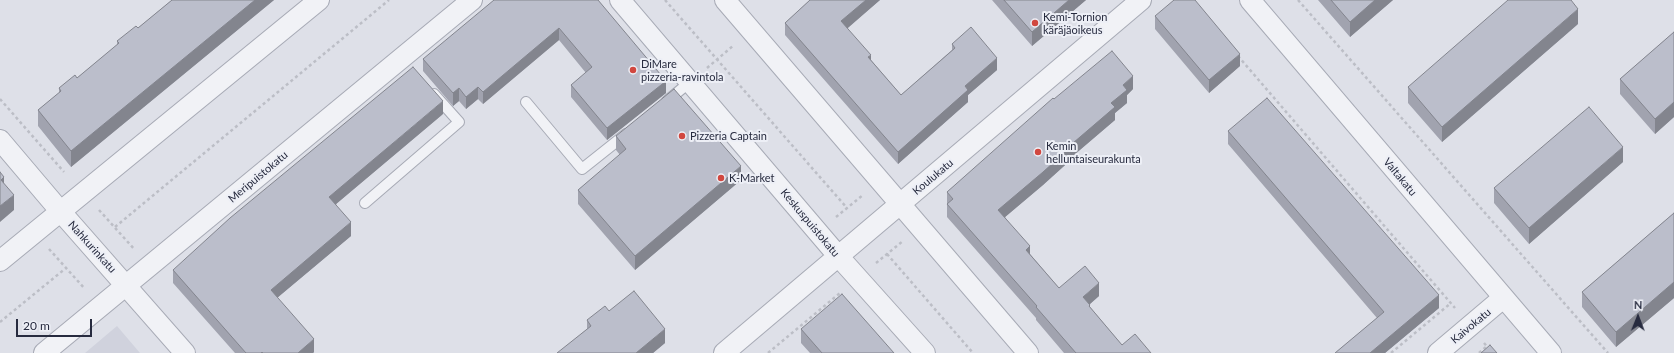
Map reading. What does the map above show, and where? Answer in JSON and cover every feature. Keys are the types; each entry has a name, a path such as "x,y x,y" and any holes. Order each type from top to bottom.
{"street":[{"path":"0,261 319,0"},
{"name":"Meripuistokatu","path":"44,353 126,285 405,62 472,0"},
{"name":"Keskuspuistokatu","path":"620,0 839,257 925,353"},
{"path":"725,0 1028,353"},
{"name":"Koulukatu","path":"724,353 1141,0"},
{"name":"Valtakatu","path":"1250,0 1551,353"},
{"name":"Nahkurinkatu","path":"0,140 185,353"},
{"name":"Kaivokatu","path":"1438,353 1504,298"}],"lane":[{"path":"662,106 690,82"},
{"path":"365,204 459,122 428,88"},
{"path":"526,102 582,169 631,130"}],"path":[{"path":"115,227 389,0"},
{"path":"665,0 847,208"},
{"path":"1298,0 1608,353"},
{"path":"690,82 751,30"},
{"path":"1238,55 1493,353"},
{"path":"0,99 64,172"},
{"path":"96,207 139,254"},
{"path":"48,248 88,293"},
{"path":"887,254 973,353"},
{"path":"0,322 66,268"},
{"path":"1392,353 1451,303"},
{"path":"1479,353 1487,346"}],"shaded area":[{"path":"117,326 140,353 85,353"}],"building":[{"path":"172,0 255,0 71,151 38,110 61,91 59,88 75,75 77,78 119,43 117,41 136,26 138,28"},
{"path":"494,0 598,0 666,81 607,128 571,85 592,67 559,28 483,92 478,87 466,97 459,88 453,93 423,59"},
{"path":"810,0 866,0 841,21 871,55 868,57 901,95 955,48 952,44 971,27 997,58 965,86 968,90 898,152 785,23"},
{"path":"1004,0 1069,0 1032,32"},
{"path":"1174,0 1195,0 1240,54 1209,80 1155,16"},
{"path":"1331,0 1375,0 1350,22"},
{"path":"1508,0 1571,0 1578,9 1442,127 1408,87"},
{"path":"1674,32 1674,102 1655,119 1620,79"},
{"path":"1112,51 1133,76 1123,85 1127,90 1111,103 1115,107 1073,143 1074,144 1043,172 998,210 1030,246 1026,250 1059,288 1085,266 1099,283 1083,297 1090,305 1089,306 1122,345 1135,334 1151,353 1076,353 1036,307 1037,306 947,204 953,199 947,192 1053,98 1054,99"},
{"path":"413,67 443,101 329,197 351,222 271,290 314,339 298,353 246,353 173,270 230,218"},
{"path":"674,89 741,166 635,256 578,190 626,149 616,136"},
{"path":"1267,98 1439,295 1370,353 1335,353 1384,312 1228,131"},
{"path":"1589,107 1623,147 1529,228 1494,188"},
{"path":"0,172 4,177 1,180 14,195 0,206"},
{"path":"1674,213 1674,282 1616,332 1582,292"},
{"path":"634,291 665,329 636,353 557,353 591,326 587,320 605,306 609,311"},
{"path":"842,294 894,353 822,353 801,329"},
{"path":"1490,345 1497,353 1481,353"}],"place":[{"name":"Kemi-Tornion käräjäoikeus","path":"1035,23"},
{"name":"DiMare pizzeria-ravintola","path":"633,70"},
{"name":"Pizzeria Captain","path":"682,136"},
{"name":"Kemin helluntaiseurakunta","path":"1038,152"},
{"name":"K-Market","path":"721,178"}]}
